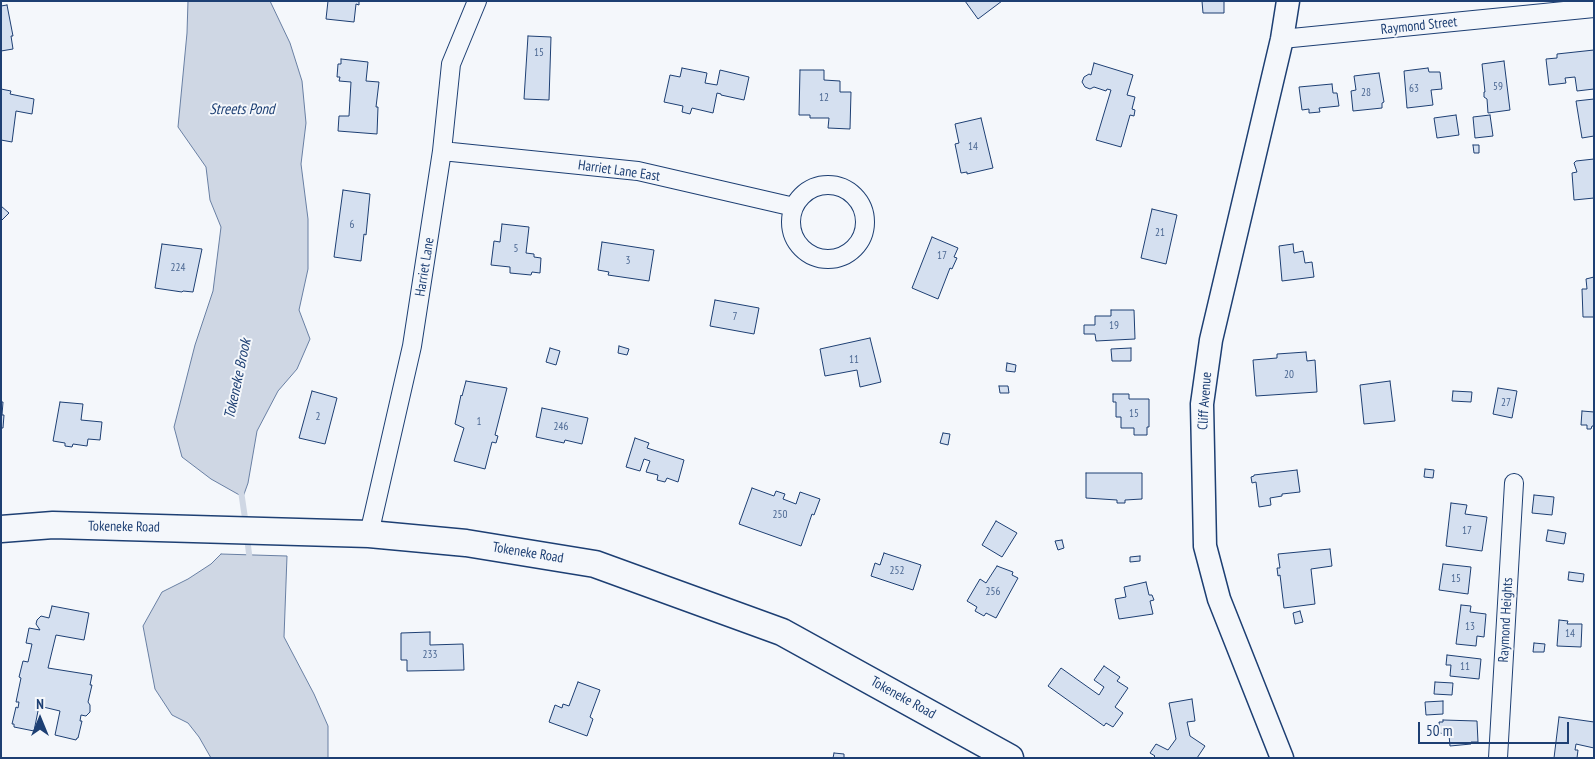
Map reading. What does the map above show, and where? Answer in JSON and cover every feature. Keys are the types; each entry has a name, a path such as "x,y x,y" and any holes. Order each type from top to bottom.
{"main road":[{"name":"Tokeneke Road","path":"1,528 53,525 369,534 466,543 595,564 782,632 1010,758"}],"street":[{"name":"Harriet Lane","path":"369,534 412,346 442,151 451,64 477,1"},
{"path":"1282,39 1288,1"},
{"name":"Raymond Street","path":"1282,39 1594,8"},
{"name":"Cliff Avenue","path":"1282,39 1211,340 1202,404 1205,546 1219,599 1282,758"},
{"name":"Harriet Lane East","path":"442,151 638,171 794,207"},
{"path":"829,184 843,188 855,196 863,208 865,222 862,236 854,248 842,256 827,259 813,256 801,247 793,235 791,221 794,207 802,195 814,187 829,184"},
{"name":"Raymond Heights","path":"1498,758 1514,483"}],"water":[{"name":"Streets Pond","path":"188,1 270,1 290,43 302,81 306,123 301,164 308,219 308,269 299,310 310,339 297,369 278,391 257,431 248,483 243,497 211,479 182,457 174,427 195,345 213,291 221,227 210,200 206,167 178,127 187,33"},
{"path":"221,554 287,556 284,637 314,694 328,726 328,758 211,758 199,737 188,723 172,715 155,689 143,626 162,592 188,579 211,564"}],"building":[{"path":"328,1 359,1 359,5 356,4 354,22 326,19"},
{"path":"965,1 1002,1 978,19"},
{"path":"1202,1 1224,1 1224,13 1203,13"},
{"path":"7,5 13,36 11,36 13,49 1,51 1,6"},
{"path":"528,36 551,37 549,100 524,99"},
{"path":"1594,50 1594,89 1577,91 1575,77 1565,78 1566,83 1549,85 1546,59 1557,58 1557,54"},
{"path":"341,59 368,62 366,81 379,82 376,107 378,107 377,134 338,131 339,116 349,116 351,82 339,81 340,77 337,77 338,64 341,64"},
{"path":"1504,61 1510,110 1488,113 1487,99 1484,97 1482,64"},
{"path":"1094,63 1133,75 1127,95 1135,97 1132,109 1135,110 1134,116 1130,115 1121,147 1096,140 1111,90 1107,89 1106,91 1094,87 1090,89 1085,87 1082,82 1084,77 1089,74 1091,75"},
{"path":"682,68 707,73 705,83 717,85 720,70 749,77 744,100 717,93 713,113 692,108 690,114 682,112 683,106 664,102 670,75 680,77"},
{"path":"1428,68 1429,72 1440,72 1442,89 1431,90 1433,105 1407,108 1404,71"},
{"path":"800,70 824,70 824,80 840,81 840,92 851,92 850,129 828,128 829,118 810,118 810,115 799,115"},
{"path":"1379,73 1384,102 1382,103 1382,108 1353,111 1351,91 1356,90 1354,76"},
{"path":"1332,84 1333,93 1337,93 1339,106 1319,108 1320,112 1309,113 1309,109 1302,110 1299,87"},
{"path":"1,89 11,91 10,94 34,99 32,114 16,111 12,142 1,140"},
{"path":"1594,99 1594,136 1582,138 1576,101"},
{"path":"1456,115 1459,135 1437,138 1434,118"},
{"path":"1490,115 1493,136 1475,138 1473,117"},
{"path":"981,118 993,168 967,174 967,172 961,173 955,144 959,143 955,124"},
{"path":"1473,145 1479,145 1479,153 1474,153"},
{"path":"1594,159 1594,198 1574,200 1572,173 1577,172 1574,163 1576,161"},
{"path":"343,190 370,194 361,261 334,257"},
{"path":"1,206 9,213 1,221"},
{"path":"1152,209 1177,215 1166,264 1141,258"},
{"path":"502,224 529,227 526,253 534,254 534,257 541,258 540,273 532,272 531,275 510,273 510,267 491,265 494,241 500,242"},
{"path":"932,237 958,248 954,257 957,258 952,269 950,268 938,299 912,288"},
{"path":"602,242 654,250 649,281 608,275 609,272 598,270"},
{"path":"162,244 202,249 193,292 155,288"},
{"path":"1293,244 1294,253 1303,251 1305,263 1312,262 1314,277 1282,281 1279,246"},
{"path":"1594,277 1594,317 1583,317 1582,289 1587,289 1586,279"},
{"path":"715,300 759,308 754,334 710,326"},
{"path":"1111,310 1134,310 1135,339 1096,341 1095,334 1084,334 1084,325 1095,325 1095,316 1111,316"},
{"path":"870,338 881,382 860,387 857,370 825,376 820,349"},
{"path":"619,346 629,349 627,355 618,353"},
{"path":"550,348 560,351 556,365 546,362"},
{"path":"1131,348 1131,361 1112,361 1111,349"},
{"path":"1306,352 1307,361 1315,360 1317,392 1256,396 1253,360 1277,358 1277,354"},
{"path":"1007,363 1016,365 1015,372 1006,371"},
{"path":"466,381 507,388 495,435 498,436 496,443 492,442 485,469 454,461 464,428 455,424"},
{"path":"1390,381 1395,421 1364,424 1360,385"},
{"path":"999,386 1008,386 1009,393 1000,393"},
{"path":"1498,388 1517,391 1512,418 1493,414"},
{"path":"312,391 337,398 325,444 299,438"},
{"path":"1453,391 1472,392 1471,402 1452,401"},
{"path":"1113,394 1129,394 1129,399 1149,399 1149,427 1147,427 1147,435 1134,435 1134,428 1121,428 1121,417 1116,417 1116,402 1113,402"},
{"path":"1,402 3,402 2,415 4,415 3,428 1,428"},
{"path":"60,402 83,404 81,420 102,422 100,440 88,439 87,446 73,444 72,447 65,446 65,443 53,441"},
{"path":"542,408 588,418 582,444 565,440 564,443 536,437"},
{"path":"1582,411 1594,412 1594,426 1591,429 1587,429 1587,425 1581,425"},
{"path":"943,433 950,434 948,445 940,443"},
{"path":"635,438 649,443 647,448 684,460 678,482 667,478 665,482 657,480 658,475 646,472 650,461 644,459 640,471 626,467"},
{"path":"1425,469 1434,470 1433,478 1424,477"},
{"path":"1297,470 1300,492 1282,494 1282,496 1270,498 1271,505 1259,507 1256,482 1252,483 1251,477 1254,475"},
{"path":"1086,473 1142,473 1142,499 1125,500 1125,503 1117,503 1117,500 1086,498"},
{"path":"752,488 774,496 776,491 785,494 783,499 796,504 800,492 820,499 814,515 812,514 801,546 739,524"},
{"path":"1534,495 1554,497 1552,515 1532,513"},
{"path":"1451,503 1467,505 1465,514 1487,517 1482,551 1446,546"},
{"path":"996,521 1017,533 1002,557 982,545"},
{"path":"1548,530 1566,533 1564,544 1546,541"},
{"path":"1062,540 1064,548 1058,550 1055,541"},
{"path":"1330,549 1332,566 1311,569 1315,604 1284,608 1280,575 1278,576 1277,568 1280,568 1278,554"},
{"path":"884,553 921,565 913,590 871,576 875,563 880,565"},
{"path":"1140,556 1140,561 1130,562 1130,557"},
{"path":"1443,564 1471,567 1468,594 1439,590"},
{"path":"997,566 1013,572 1012,575 1018,578 996,618 986,613 984,616 975,611 977,607 967,601 980,579 986,583"},
{"path":"1569,572 1584,574 1583,582 1568,580"},
{"path":"1146,582 1149,595 1152,595 1154,600 1150,601 1153,614 1119,619 1115,599 1126,597 1124,587"},
{"path":"1461,605 1471,606 1470,612 1486,614 1484,637 1477,636 1476,646 1456,644"},
{"path":"52,606 89,613 84,640 56,635 48,668 92,675 88,702 90,712 86,716 81,715 80,721 82,721 76,740 55,735 60,711 39,706 34,731 14,727 14,724 12,724 16,707 18,708 19,702 16,702 23,661 28,662 32,644 26,643 29,628 40,630 36,624 37,620 41,616 49,618"},
{"path":"1300,611 1303,622 1295,624 1293,613"},
{"path":"1559,620 1568,621 1567,624 1582,624 1581,647 1557,646"},
{"path":"430,632 430,645 463,644 464,670 407,671 407,660 401,660 401,633"},
{"path":"1534,643 1545,644 1544,652 1533,652"},
{"path":"1447,655 1481,659 1479,679 1450,676 1451,665 1446,665"},
{"path":"1104,666 1120,677 1117,681 1128,688 1115,707 1123,713 1113,727 1106,723 1104,726 1048,686 1061,668 1099,695 1104,687 1094,680"},
{"path":"578,682 600,690 590,717 593,719 587,736 549,722 555,705 562,708 563,704 569,706"},
{"path":"1435,682 1453,683 1452,695 1434,694"},
{"path":"1192,699 1195,721 1187,722 1190,736 1205,746 1197,758 1153,758 1155,756 1150,753 1156,744 1168,750 1176,739 1169,703"},
{"path":"1443,701 1443,714 1426,715 1425,702"},
{"path":"1559,717 1594,722 1594,748 1576,744 1575,750 1578,750 1577,758 1554,758"},
{"path":"1443,720 1477,721 1478,742 1450,746 1449,735 1440,733 1439,722 1443,722"},
{"path":"834,753 844,754 844,758 833,758"}],"waterway":[{"name":"Tokeneke Brook","path":"241,491 246,525"},
{"name":"Tokeneke Brook","path":"247,537 250,562"}]}
